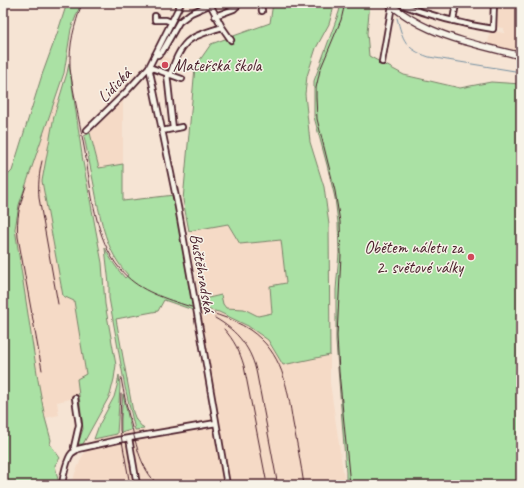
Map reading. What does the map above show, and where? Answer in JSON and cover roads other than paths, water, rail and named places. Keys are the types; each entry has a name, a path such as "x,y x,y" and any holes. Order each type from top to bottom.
{"main road":[{"path":"392,4 416,22 430,29 457,39 521,56"}],"street":[{"name":"Lidická","path":"87,130 149,67 181,3"},
{"path":"231,40 215,16 234,9 240,3"},
{"path":"261,3 262,11"},
{"path":"452,21 456,3"},
{"path":"382,62 392,4 452,21 493,29 494,3"},
{"name":"Lidická","path":"155,55 162,52 179,22 191,13 209,5 211,6 215,16"},
{"path":"155,16 155,20 166,20 171,22"},
{"path":"173,129 169,75 176,58 188,42 198,36 222,27"},
{"path":"149,67 182,79"},
{"name":"Buštěhradská","path":"149,67 178,207 227,485"},
{"path":"162,131 182,127"},
{"path":"74,398 79,425 74,443 75,451"},
{"path":"62,485 69,459 75,451 129,438 216,422"},
{"path":"129,438 137,485"}],"waterway":[{"path":"397,18 406,43 421,54 429,57 521,72"}],"railway":[{"path":"82,3 70,51 70,69 95,214 105,243 120,269 142,288 167,299 219,315 243,325 261,339 270,349 282,371 304,485"},
{"path":"345,3 341,20 320,70 316,88 316,97 317,119 335,191 340,222 341,255 337,336 350,485"},
{"path":"42,161 39,180 39,198 58,304"},
{"path":"26,186 19,211 18,237 42,370"},
{"path":"215,318 237,335 248,349 252,357 257,375 277,481"},
{"path":"224,329 236,346 244,366 266,479"},
{"path":"121,378 128,413 140,456 147,471 158,485"},
{"path":"121,394 120,430 130,485"}],"place":[{"name":"Mateřská škola","path":"165,65"},
{"name":"Obětem náletu za 2. světové války","path":"471,257"}]}
